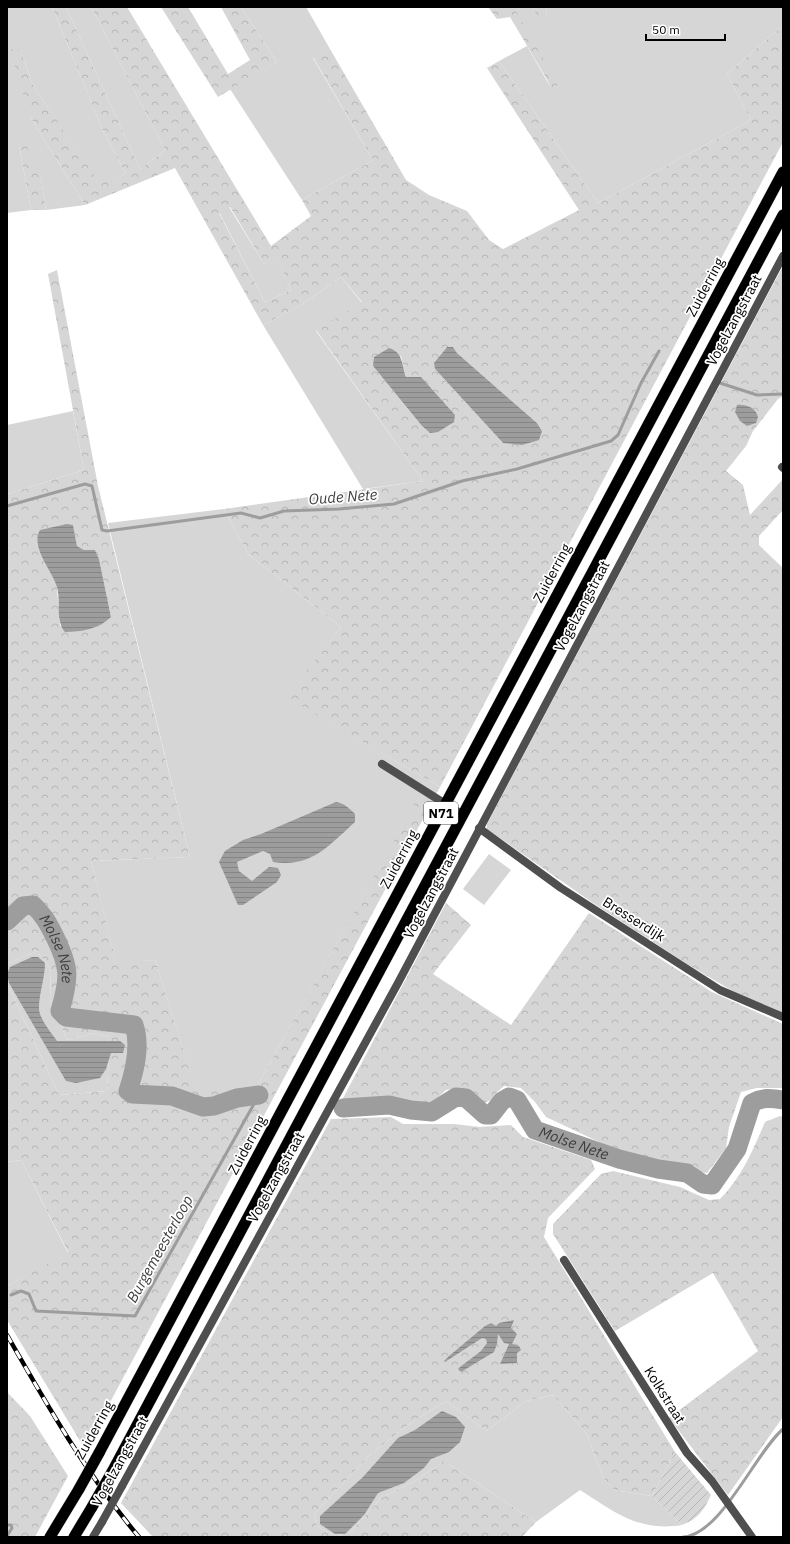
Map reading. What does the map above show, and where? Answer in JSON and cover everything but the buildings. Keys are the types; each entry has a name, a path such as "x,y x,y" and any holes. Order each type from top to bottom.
{"highway":[{"name":"Zuiderring","path":"50,1537 99,1453 783,172"},
{"name":"N71","path":"74,1537 112,1472 783,215"}],"street":[{"name":"Vogelzangstraat","path":"93,1537 398,984 479,828 783,256"},
{"path":"382,764 463,815"},
{"name":"Bresserdijk","path":"479,828 560,888 720,990 783,1017"},
{"name":"Kolkstraat","path":"564,1260 687,1453 725,1499 752,1537"}],"green space":[{"path":"7,7 52,7 104,133 126,174 100,185 33,85 21,51 30,117 85,205 46,210 41,177 19,145 31,210 7,213"},
{"path":"52,7 66,7 140,169 165,150 91,7 127,7 271,246 311,216 302,200 373,160 313,57 330,49 406,180 429,195 467,211 489,240 503,249 579,210 487,68 499,61 598,203 751,120 727,74 783,25 783,142 440,787 286,697 341,627 248,554 224,509 423,481 316,330 362,302 341,277 303,304 263,325 175,168 85,205 30,117 10,49 21,51 33,85 100,184 126,174 104,133","holes":["230,207 264,264 277,257 291,290 265,302 219,213","447,347 453,347 457,353 537,423 542,431 503,443 435,369 441,354","401,356 406,377 430,433 422,426 373,366"]},
{"path":"66,7 91,7 165,150 140,169"},
{"path":"161,7 188,7 228,74 250,60 221,7 241,7 277,62 218,97"},
{"path":"241,7 306,7 330,49 313,58 373,160 302,200 230,89 277,62"},
{"path":"488,7 523,7 516,11 558,85 552,88 510,17 497,19"},
{"path":"523,7 533,7 538,18 547,15 546,7 783,7 783,25 727,74 751,120 598,203 499,61 527,46 551,88 516,11"},
{"path":"533,7 546,7 547,15 538,19"},
{"path":"19,145 26,145 41,177 46,210 31,210"},
{"path":"229,207 264,264 277,256 291,290 265,302 219,212"},
{"path":"783,266 783,396 778,399 753,431 746,446 726,471 743,485 750,515 783,479 783,510 759,536 759,545 783,568 783,1013 736,993 687,964 593,903 487,829 487,824"},
{"path":"57,270 98,486 190,857 91,861 116,962 155,960 197,1092 257,1086 417,799 430,806 85,1449 7,1320 7,1286 68,1252 21,1160 7,1162 7,983 59,1095 107,1091 110,1037 94,1033 67,1040 50,1000 51,970 37,951 7,964 7,494 84,470 48,274","holes":["73,526 77,546 84,550 95,550 99,559 111,617 60,626 57,588"]},
{"path":"341,277 362,303 316,331 423,481 363,489 263,325 303,304"},
{"path":"73,411 84,470 7,494 7,425"},
{"path":"224,509 248,554 341,627 287,697 440,787 430,806 417,800 257,1086 197,1093 155,960 116,963 91,861 190,857 108,523"},
{"path":"489,854 511,870 484,905 463,889"},
{"path":"446,903 471,925 433,974 511,1025 589,913 712,992 783,1024 783,1088 757,1088 741,1092 729,1127 726,1148 707,1173 701,1172 694,1166 678,1167 648,1160 614,1149 546,1117 535,1102 521,1088 504,1086 496,1093 493,1099 484,1103 467,1091 456,1088 446,1090 434,1101 419,1105 400,1098 341,1102"},
{"path":"37,951 51,970 50,1000 67,1040 94,1033 110,1037 107,1091 59,1095 7,983 7,964"},
{"path":"780,1116 783,1117 783,1417 728,1495 669,1418 758,1351 713,1273 615,1331 553,1234 553,1224 601,1174 613,1171 680,1187 709,1200 720,1199 735,1182 741,1172 765,1122"},
{"path":"391,1117 403,1124 455,1124 479,1127 511,1125 523,1137 591,1160 595,1169 548,1218 544,1237 675,1452 652,1496 614,1490 603,1477 586,1433 553,1395 526,1401 487,1431 446,1401 408,1425 371,1454 314,1514 317,1526 329,1533 346,1537 153,1537 121,1503 331,1119"},
{"path":"21,1160 68,1253 7,1286 7,1162"},
{"path":"7,1392 30,1416 68,1476 35,1537 7,1537"},
{"path":"553,1395 586,1433 603,1477 614,1490 652,1496 682,1525 652,1526 640,1523 616,1513 580,1490 536,1522 444,1461 415,1481 381,1498 346,1537 329,1533 317,1526 314,1514 371,1454 408,1425 446,1401 487,1431 526,1401"},
{"path":"675,1452 711,1495 700,1513 688,1523 682,1525 652,1496"},
{"path":"444,1461 536,1522 522,1537 346,1537 381,1498 415,1481"}],"shaded area":[{"path":"447,347 453,347 457,353 537,423 542,431 539,440 522,445 503,443 435,369 434,363"},
{"path":"389,348 394,350 399,356 403,364 406,377 421,377 455,415 454,422 438,432 430,433 422,426 373,366 374,357"},
{"path":"737,405 744,405 753,409 758,417 756,423 747,426 740,421 735,412"},
{"path":"67,524 73,525 77,546 84,550 95,550 99,559 111,617 90,629 65,632 60,622 57,587 40,551 38,537 40,530"},
{"path":"336,802 346,806 355,814 355,822 319,853 299,862 287,863 273,862 270,854 263,851 237,862 239,871 252,881 269,867 278,868 281,875 277,882 243,905 238,905 219,862 225,851 243,840 261,834"},
{"path":"32,957 38,957 45,963 39,1008 41,1017 57,1041 120,1041 125,1045 123,1053 111,1053 106,1069 100,1078 76,1083 66,1081 9,983 7,974 10,967"},
{"path":"514,1320 511,1328 517,1334 512,1344 519,1346 521,1350 517,1353 517,1363 500,1364 509,1344 504,1343 498,1334 494,1352 461,1372 458,1369 481,1351 487,1343 486,1339 482,1338 445,1362 444,1361 485,1326 491,1323 496,1326 499,1323"},
{"path":"442,1411 456,1417 465,1427 460,1442 449,1452 431,1459 424,1468 404,1483 378,1493 364,1515 345,1534 335,1534 320,1524 320,1516 362,1478 398,1438 415,1430"}],"waterway":[{"name":"Oude Nete","path":"7,506 85,484 92,486 102,530 107,531 241,513 260,518 284,511 339,509 394,504 462,481 517,469 611,441 618,435 641,383 659,351"},
{"name":"Oude Nete","path":"720,383 757,395 783,394"},
{"name":"Molse Nete","path":"7,921 23,906 33,905 40,912 52,931 66,964 66,989 60,1011 66,1017 134,1025 137,1050 135,1066 128,1091 132,1094 172,1096 203,1107 214,1106 237,1098 259,1095"},
{"name":"Burgemeesterloop","path":"11,1295 21,1291 29,1294 36,1311 135,1316 259,1095"},
{"name":"Molse Nete","path":"343,1108 389,1105 411,1110 432,1112 456,1097 466,1098 485,1115 491,1115 502,1101 509,1097 517,1100 535,1130 619,1159 658,1169 687,1173 703,1184 712,1185 737,1149 752,1103 767,1098 783,1100"},
{"path":"683,1537 697,1533 711,1523 737,1491 772,1440 783,1429"},
{"name":"Burgemeesterloop","path":"7,1525 11,1525 12,1528 7,1536"}],"railway":[{"path":"7,1335 68,1439 102,1489 139,1537"}]}
